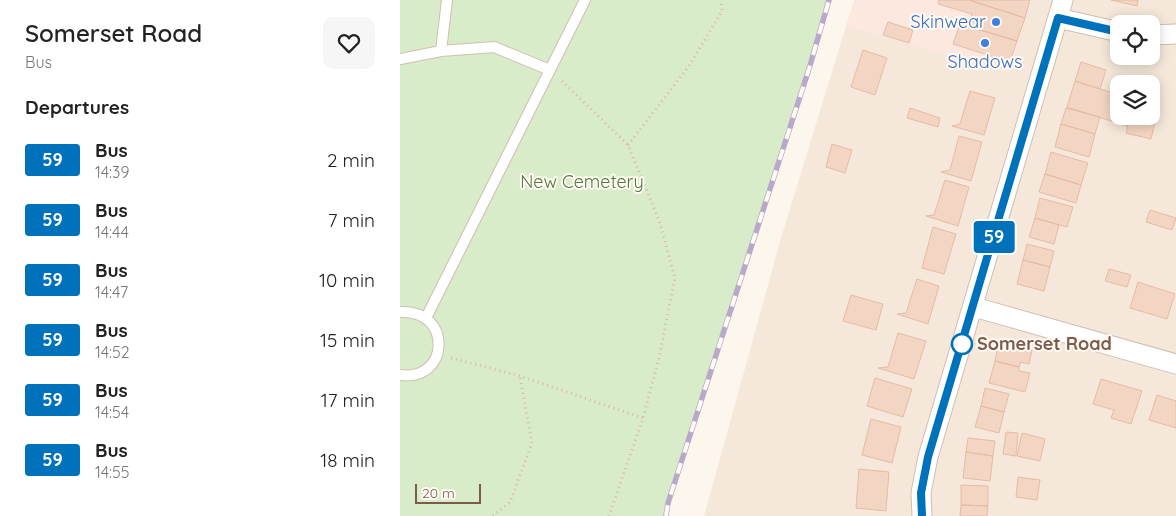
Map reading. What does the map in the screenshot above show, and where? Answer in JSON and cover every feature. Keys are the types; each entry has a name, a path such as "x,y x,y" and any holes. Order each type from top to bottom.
{"street":[{"path":"922,516 921,493 928,457 974,307 1063,0"},
{"path":"1058,18 1110,30"},
{"path":"1160,35 1176,34"},
{"path":"974,307 1176,364"}],"lane":[{"path":"441,51 447,0"},
{"path":"426,318 585,0"},
{"path":"400,59 441,51 494,47 550,70"},
{"path":"400,312 411,312 426,318 434,326 438,336 438,354 432,364 424,371 413,375 400,375"}],"path":[{"path":"628,145 689,66 722,10 721,0"},
{"path":"550,70 628,145 658,220 676,278 659,358 643,418 609,516"},
{"path":"438,354 520,376 643,418"},
{"path":"493,516 510,502 532,443 520,376"}],"shaded area":[{"path":"854,0 1031,0 1009,73 846,26"},
{"path":"1031,0 1176,0 1176,516 704,516 781,238 846,26 1009,72"}],"green space":[{"name":"New Cemetery","path":"400,0 829,0 809,69 665,516 400,516"}],"building":[{"name":"Skinwear","path":"939,0 969,0 1025,18 1017,41 968,26 972,14 938,4"},
{"path":"969,0 1030,0 1025,18"},
{"path":"1111,0 1138,0 1137,6"},
{"path":"888,22 913,30 909,43 883,35"},
{"name":"Shadows","path":"960,24 1017,41 1010,62 953,44"},
{"path":"863,50 887,58 875,95 851,87"},
{"path":"1081,62 1106,70 1100,89 1075,81"},
{"path":"1075,81 1110,92 1110,121 1067,107"},
{"path":"970,91 995,98 984,135 952,126 960,124"},
{"path":"910,108 940,118 938,127 907,118"},
{"path":"1066,108 1100,117 1095,134 1061,124"},
{"path":"1061,124 1095,134 1089,157 1055,147"},
{"path":"1128,125 1154,125 1151,139 1126,133"},
{"path":"959,136 982,142 971,181 941,172 950,170"},
{"path":"832,144 852,150 845,173 826,167"},
{"path":"1051,152 1088,163 1081,185 1045,174"},
{"path":"1045,174 1081,185 1076,203 1039,192"},
{"path":"945,180 969,187 958,226 926,216 934,215"},
{"path":"1040,198 1073,207 1067,227 1035,218"},
{"path":"1150,210 1176,218 1172,230 1146,222"},
{"path":"1035,218 1059,225 1054,244 1029,237"},
{"path":"933,227 956,234 944,274 922,268"},
{"path":"1027,244 1054,251 1050,267 1023,260"},
{"path":"1023,260 1050,267 1044,291 1017,284"},
{"path":"1109,269 1131,275 1127,287 1105,281"},
{"path":"917,279 939,286 928,324 897,314 906,313"},
{"path":"1138,282 1175,294 1167,319 1130,308"},
{"path":"851,295 883,304 876,330 843,321"},
{"path":"898,333 926,341 914,379 878,368 888,367"},
{"path":"999,342 1032,350 1029,364 1021,362 1019,367 995,361"},
{"path":"995,361 1019,367 1019,371 1030,373 1025,392 989,383"},
{"path":"875,378 912,389 903,417 867,406"},
{"path":"1101,379 1142,391 1131,424 1111,418 1114,410 1093,404"},
{"path":"985,388 1009,394 1004,412 981,406"},
{"path":"1157,395 1176,401 1176,428 1149,420"},
{"path":"981,406 1004,412 999,433 975,427"},
{"path":"871,419 901,427 892,463 862,455"},
{"path":"1006,432 1018,433 1016,456 1003,454"},
{"path":"1022,433 1045,439 1040,461 1017,456"},
{"path":"968,438 995,441 993,456 966,452"},
{"path":"966,452 993,456 990,481 963,478"},
{"path":"859,469 889,472 886,511 856,508"},
{"path":"1018,477 1040,480 1037,500 1016,497"},
{"path":"961,485 988,486 988,506 961,505"},
{"path":"961,505 988,506 987,516 960,516"}],"railway":[{"path":"666,516 668,503 809,69 829,0"}],"bus line":[{"name":"59","path":"922,516 921,493 928,457 974,307 1058,18 1110,31"}],"place":[{"name":"Skinwear","path":"996,22"},
{"name":"Shadows","path":"985,43"},
{"name":"Somerset Road","path":"962,344"}]}
